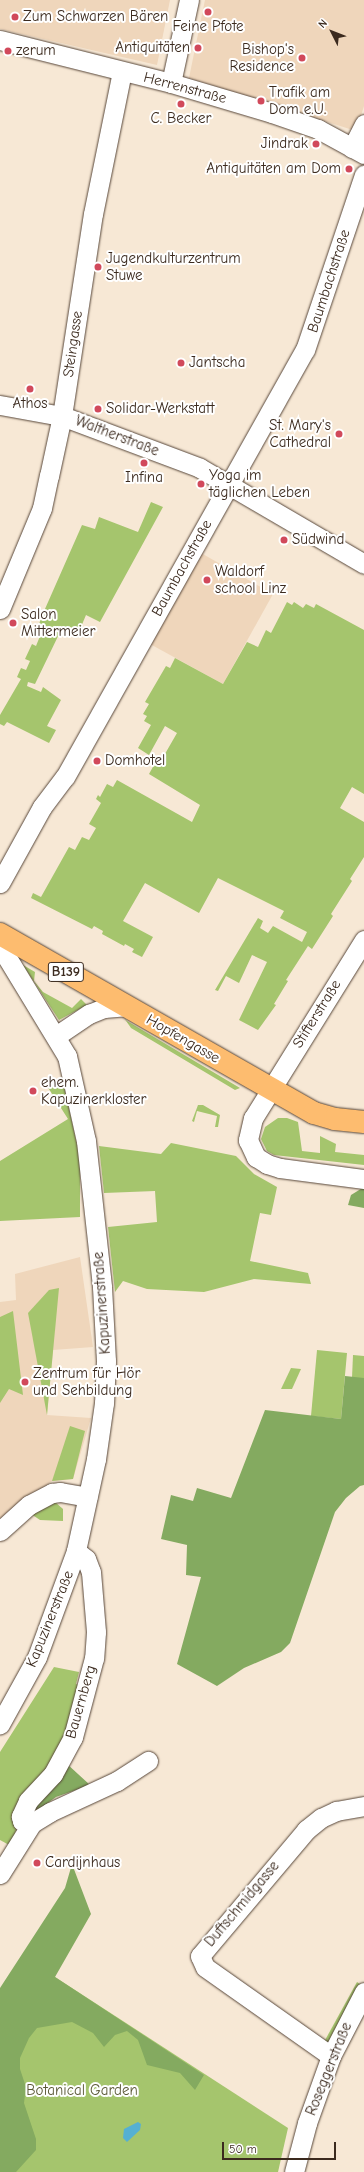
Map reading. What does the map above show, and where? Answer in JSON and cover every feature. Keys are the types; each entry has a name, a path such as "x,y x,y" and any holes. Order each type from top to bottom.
{"main road":[{"name":"Hopfengasse","path":"2,939 125,1006 314,1113 335,1120 364,1122"}],"street":[{"path":"171,83 189,0"},
{"name":"Herrenstraße","path":"0,40 122,72 171,83 305,124 358,151"},
{"name":"Steingasse","path":"0,609 42,508 62,416 93,214 122,72"},
{"path":"358,151 364,124"},
{"name":"Baumbachstraße","path":"0,883 42,807 64,777 311,338 364,175"},
{"name":"Waltherstraße","path":"0,404 62,416 200,468 364,564"},
{"name":"Kapuzinerstraße","path":"0,1724 37,1658 76,1551 88,1497 104,1403 106,1361 102,1294 86,1141 67,1056 2,939"},
{"name":"Stifterstraße","path":"270,1089 364,940"},
{"path":"56,1036 98,1010 125,1006"},
{"path":"270,1089 248,1130 250,1150 256,1157 280,1168 364,1179"},
{"path":"0,1530 29,1505 52,1493 60,1492 88,1497"},
{"name":"Bauernberg","path":"32,1824 24,1823 21,1816 28,1801 53,1774 73,1738 94,1658 96,1632 91,1572 86,1559 76,1551"},
{"path":"0,1874 32,1824 50,1812 117,1781 148,1761"},
{"name":"Duftschmidgasse","path":"331,2056 205,1967 200,1956 306,1830 321,1818 336,1811 364,1806"},
{"name":"Roseggerstraße","path":"294,2172 307,2123 331,2056 364,1992"}],"shaded area":[{"path":"0,0 170,0 157,65 0,29"},
{"path":"205,0 364,0 364,106 356,131 189,78"},
{"path":"201,553 273,594 223,684 150,644"},
{"name":"Zentrum für Hör und Sehbildung","path":"80,1257 93,1347 53,1350 47,1415 91,1418 73,1479 52,1481 0,1524 0,1302 16,1300 15,1274"}],"green space":[{"path":"151,502 163,507 100,622 86,615 78,634 62,628 35,684 28,682 27,686 41,692 43,687 61,700 47,726 56,730 49,743 7,722 4,726 0,724 0,715 21,679 17,677 21,668 26,670 30,661 25,659 32,644 36,646 40,636 36,634 41,618 82,525 95,529 99,517 138,532"},
{"path":"287,602 292,605 294,602 303,608 306,604 314,608 316,604 364,630 364,794 352,787 340,808 364,822 364,857 350,879 352,881 331,914 333,916 312,949 308,946 286,980 288,981 274,1004 276,1005 258,1030 239,1020 267,962 252,955 239,983 226,976 218,991 215,990 258,918 263,921 260,928 268,933 273,926 302,942 307,932 280,918 284,911 218,878 199,913 145,883 123,921 153,937 142,957 132,952 134,949 125,944 124,946 102,934 103,931 94,926 92,929 31,898 33,893 41,897 69,847 75,850 82,837 89,840 96,828 89,824 101,803 96,799 98,795 100,797 107,784 113,787 117,780 192,822 200,805 149,774 154,765 158,766 177,733 165,726 149,755 138,748 151,725 144,721 147,716 143,714 149,704 145,702 166,666 170,668 175,658 223,684 247,642 258,647 266,630 271,633"},
{"path":"23,965 35,972 34,981 43,992 72,1008 81,999 87,1005 59,1020"},
{"path":"124,1018 240,1088 235,1090 131,1028"},
{"path":"62,1077 80,1158 80,1217 0,1221 0,1161 68,1119 47,1086"},
{"path":"198,1105 203,1105 220,1115 218,1127 215,1127 217,1116 197,1111 194,1122 192,1121"},
{"path":"278,1118 287,1118 298,1122 302,1151 320,1153 320,1136 336,1144 335,1152 364,1155 364,1165 274,1155 267,1151 261,1139 265,1127"},
{"path":"171,1143 236,1156 254,1174 277,1187 271,1215 260,1213 250,1261 308,1273 311,1284 254,1279 204,1292 147,1289 123,1281 115,1292 108,1227 157,1222 155,1191 104,1193 99,1146 161,1154"},
{"path":"364,1187 364,1208 348,1205 351,1195"},
{"path":"59,1288 47,1415 28,1313 49,1290"},
{"path":"13,1311 23,1395 9,1389 0,1403 0,1317"},
{"path":"317,1350 347,1353 341,1419 311,1416"},
{"path":"353,1355 364,1356 364,1378 352,1378"},
{"path":"291,1368 301,1369 292,1389 281,1389"},
{"path":"345,1376 364,1378 364,1485 360,1486 346,1498 335,1512 290,1643 281,1652 244,1668 217,1686 177,1664 201,1577 186,1575 187,1545 161,1539 171,1495 193,1501 197,1488 231,1498 265,1410 341,1419"},
{"path":"70,1426 85,1431 73,1479 52,1481"},
{"path":"55,1502 63,1509 63,1521 40,1520 31,1514"},
{"path":"54,1667 79,1672 76,1684 82,1686 69,1736 13,1819 16,1830 11,1846 0,1840 0,1752"},
{"path":"66,1763 90,1785 56,1797 34,1813 34,1800"},
{"path":"72,1864 91,1914 55,1977 204,2075 195,2090 180,2073 147,2065 138,2040 127,2031 115,2035 104,2047 93,2033 72,2022 37,2028 29,2038 20,2058 20,2069 26,2087 24,2103 36,2139 36,2150 16,2172 0,2172 0,1988 65,1888"},
{"name":"Botanical Garden","path":"55,1977 288,2128 278,2172 0,2172 0,2023"},
{"path":"357,1982 360,1984 329,2042 324,2042"}],"water":[{"path":"138,2122 141,2124 140,2130 127,2142 123,2138 124,2129"}],"place":[{"name":"Feine Pfote","path":"208,12"},
{"name":"Zum Schwarzen Bären","path":"15,17"},
{"name":"Antiquitäten","path":"198,48"},
{"name":"zerum","path":"8,51"},
{"name":"Bishop's Residence","path":"302,58"},
{"name":"Trafik am Dom e.U.","path":"261,101"},
{"name":"C. Becker","path":"181,104"},
{"name":"Jindrak","path":"316,144"},
{"name":"Antiquitäten am Dom","path":"349,169"},
{"name":"Jugendkulturzentrum Stuwe","path":"98,267"},
{"name":"Jantscha","path":"181,363"},
{"name":"Athos","path":"30,389"},
{"name":"Solidar-Werkstatt","path":"98,409"},
{"name":"St. Mary's Cathedral","path":"339,434"},
{"name":"Infina","path":"144,463"},
{"name":"Yoga im täglichen Leben","path":"201,484"},
{"name":"Südwind","path":"284,540"},
{"name":"Waldorf school Linz","path":"207,580"},
{"name":"Salon Mittermeier","path":"13,623"},
{"name":"Domhotel","path":"97,761"},
{"name":"ehem. Kapuzinerkloster","path":"33,1091"},
{"name":"Zentrum für Hör und Sehbildung","path":"25,1382"},
{"name":"Cardijnhaus","path":"37,1863"}]}
